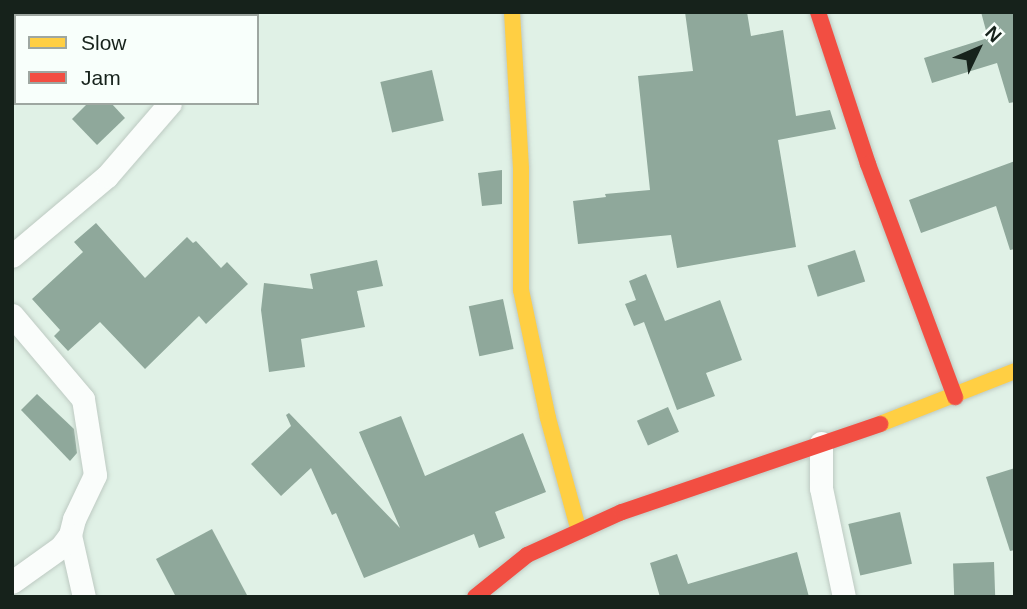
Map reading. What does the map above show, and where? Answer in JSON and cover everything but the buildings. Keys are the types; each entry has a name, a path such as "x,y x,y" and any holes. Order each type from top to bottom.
{"street":[{"path":"512,12 521,169 521,290 548,418 579,531"},
{"path":"818,12 868,164 954,397"},
{"path":"12,256 107,176 168,105"},
{"path":"12,315 83,399 95,475 74,519 71,535 85,597"},
{"path":"475,597 527,555 622,513 773,463 821,443 954,397 1015,371"},
{"path":"821,443 821,488 844,597"},
{"path":"12,582 61,547 71,535"}],"traffic: slow":[{"path":"512,12 521,169 521,290 548,418 579,531"},
{"path":"880,424 1015,371"}],"traffic: jam":[{"path":"818,12 868,164 955,397"},
{"path":"475,597 527,555 622,512 880,424"}]}
